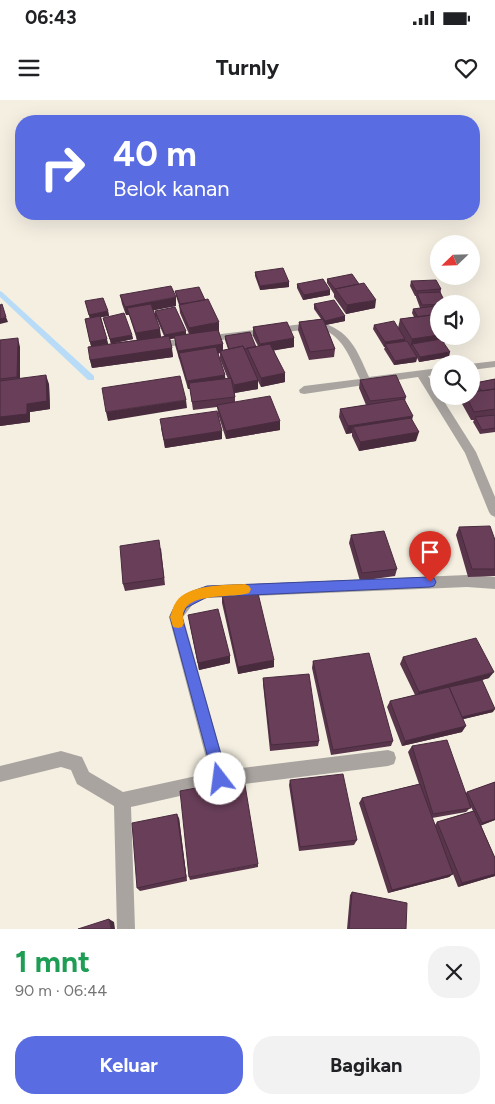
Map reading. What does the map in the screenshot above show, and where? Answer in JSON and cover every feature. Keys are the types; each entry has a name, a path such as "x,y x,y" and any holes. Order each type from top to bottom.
{"street":[{"path":"142,347 319,325 333,328 341,334 366,381"},
{"path":"480,366 495,364"},
{"path":"304,390 430,372"},
{"path":"421,374 470,452 495,512"},
{"path":"220,779 176,617 181,604 192,597 207,592 467,581 495,583"},
{"path":"0,774 61,758 76,763 83,778 122,800 220,779 388,758"},
{"path":"122,800 126,929"}],"building":[{"path":"283,268 289,282 260,286 255,272"},
{"path":"352,274 359,284 335,289 327,279"},
{"path":"323,279 330,290 304,295 297,284"},
{"path":"430,280 430,285 439,285 441,289 416,291 411,281"},
{"path":"364,283 376,300 347,305 335,289"},
{"path":"171,286 176,297 125,307 120,295"},
{"path":"199,287 205,300 180,304 175,291"},
{"path":"440,292 442,295 430,295 430,305 422,305 417,293"},
{"path":"103,298 108,311 89,315 85,301"},
{"path":"208,299 219,322 189,328 179,305"},
{"path":"334,300 345,316 325,321 314,304"},
{"path":"2,304 6,317 0,319 0,305"},
{"path":"151,304 160,329 136,333 127,308"},
{"path":"175,307 186,331 165,335 155,311"},
{"path":"430,307 430,315 418,317 413,309"},
{"path":"124,313 132,335 110,339 103,318"},
{"path":"430,315 430,336 412,339 400,319"},
{"path":"100,316 107,339 90,342 85,319"},
{"path":"323,319 335,349 310,352 299,322"},
{"path":"394,321 405,339 385,342 374,325"},
{"path":"287,322 294,338 260,344 253,327"},
{"path":"218,330 223,344 178,351 174,336"},
{"path":"250,332 256,347 244,349 243,346 229,349 225,336"},
{"path":"169,336 172,348 90,360 88,347"},
{"path":"18,338 17,377 0,379 0,340"},
{"path":"407,341 417,357 395,361 385,344"},
{"path":"430,341 430,345 445,345 450,352 420,357 412,344"},
{"path":"270,344 285,373 261,378 247,348"},
{"path":"243,346 258,380 234,385 220,351"},
{"path":"216,347 225,375 187,381 179,353"},
{"path":"46,375 47,401 27,404 27,414 0,417 0,381"},
{"path":"396,375 406,397 370,401 360,380"},
{"path":"180,376 186,400 106,412 102,388"},
{"path":"231,378 235,397 192,402 189,383"},
{"path":"495,379 495,389 482,391 480,382"},
{"path":"495,389 495,409 474,412 470,405 480,405 480,391"},
{"path":"270,396 280,421 226,431 217,405"},
{"path":"404,399 413,416 348,426 340,409"},
{"path":"217,411 222,431 164,440 160,419"},
{"path":"495,415 495,428 482,430 475,417"},
{"path":"411,418 419,432 360,442 353,427"},
{"path":"490,526 495,540 495,569 472,569 459,527"},
{"path":"384,531 397,569 362,573 351,535"},
{"path":"159,540 164,578 123,584 120,546"},
{"path":"257,589 274,660 238,667 222,595"},
{"path":"218,609 230,656 198,663 188,615"},
{"path":"476,638 494,672 419,692 403,657"},
{"path":"369,653 393,741 333,750 313,661"},
{"path":"309,674 319,741 271,745 263,678"},
{"path":"482,680 495,709 462,717 449,687"},
{"path":"449,687 466,726 405,741 390,701"},
{"path":"447,740 471,808 433,814 412,746"},
{"path":"343,774 357,840 300,847 290,780"},
{"path":"244,779 258,864 189,877 180,791"},
{"path":"495,782 495,819 482,823 467,792"},
{"path":"420,784 453,874 392,890 362,798"},
{"path":"474,811 495,858 495,874 462,883 437,822"},
{"path":"177,814 186,877 137,888 132,823"},
{"path":"352,892 407,903 406,929 349,929"},
{"path":"109,919 111,929 78,929"}],"waterway":[{"path":"0,293 91,378"}],"slow traffic":[{"path":"178,623 176,617 181,604 192,597 207,592 245,589"}],"route":[{"path":"220,779 176,617 181,604 192,597 207,592 430,582"}]}
